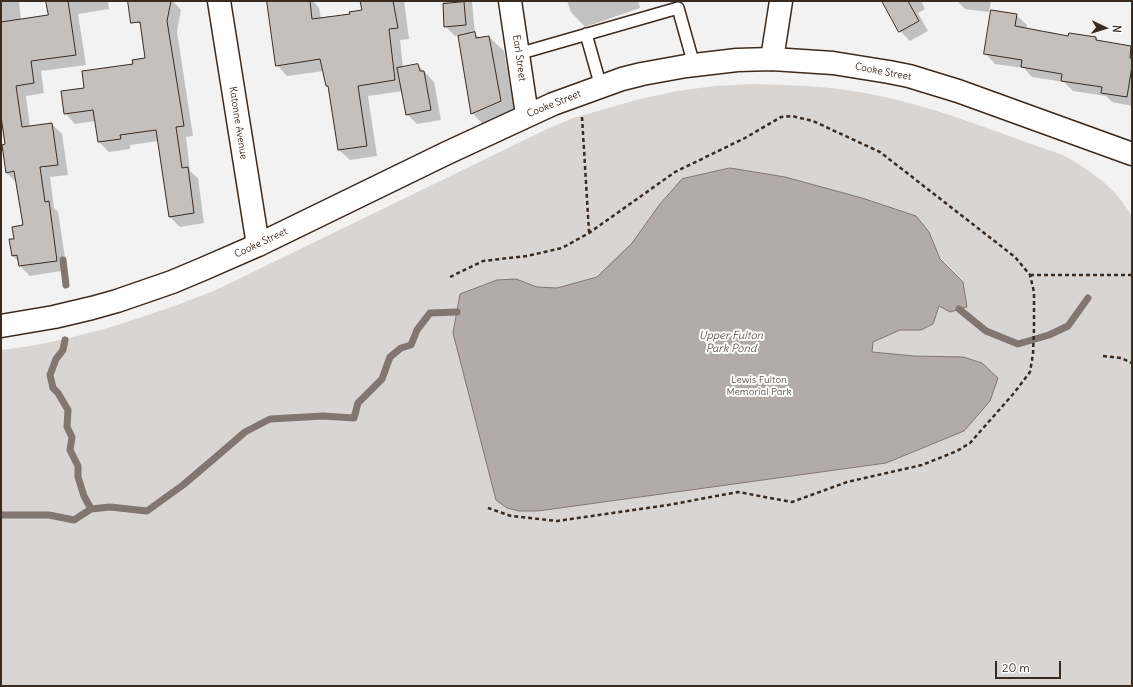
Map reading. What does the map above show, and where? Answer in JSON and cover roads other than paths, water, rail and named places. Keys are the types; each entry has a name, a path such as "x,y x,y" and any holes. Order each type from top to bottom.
{"main road":[{"name":"Katonne Avenue","path":"219,1 258,245"},
{"name":"Earl Street","path":"510,1 527,115"},
{"path":"772,59 781,1"},
{"name":"Cooke Street","path":"1,326 54,317 117,301 172,282 258,245 527,115 553,104 642,74 694,65 737,60 772,59 833,63 909,76 958,91 1132,154"}],"lane":[{"path":"518,54 678,8 694,65"},
{"path":"586,34 601,87"}],"water":[{"name":"Upper Fulton Park Pond","path":"730,168 785,177 862,198 916,216 929,232 940,259 963,282 967,307 950,312 939,306 933,324 921,330 900,330 873,342 872,352 914,356 963,357 982,363 998,378 990,401 964,431 886,463 538,511 519,511 507,508 496,500 453,333 460,294 497,280 516,279 537,287 557,288 597,277 632,243 660,204 682,179"}],"waterway":[{"path":"63,260 66,285"},
{"path":"959,309 986,331 1018,344 1049,335 1068,326 1088,298"},
{"path":"1,515 49,515 74,520 91,509 110,507 147,511 183,485 245,432 270,419 323,416 354,418 358,403 382,379 390,357 401,348 411,345 417,330 430,313 457,312"},
{"path":"65,340 63,350 56,359 50,375 53,388 58,393 68,410 67,427 72,437 70,450 78,466 78,477 84,496 91,509"}],"park label":[{"name":"Lewis Fulton Memorial Park","path":"759,386"}]}
